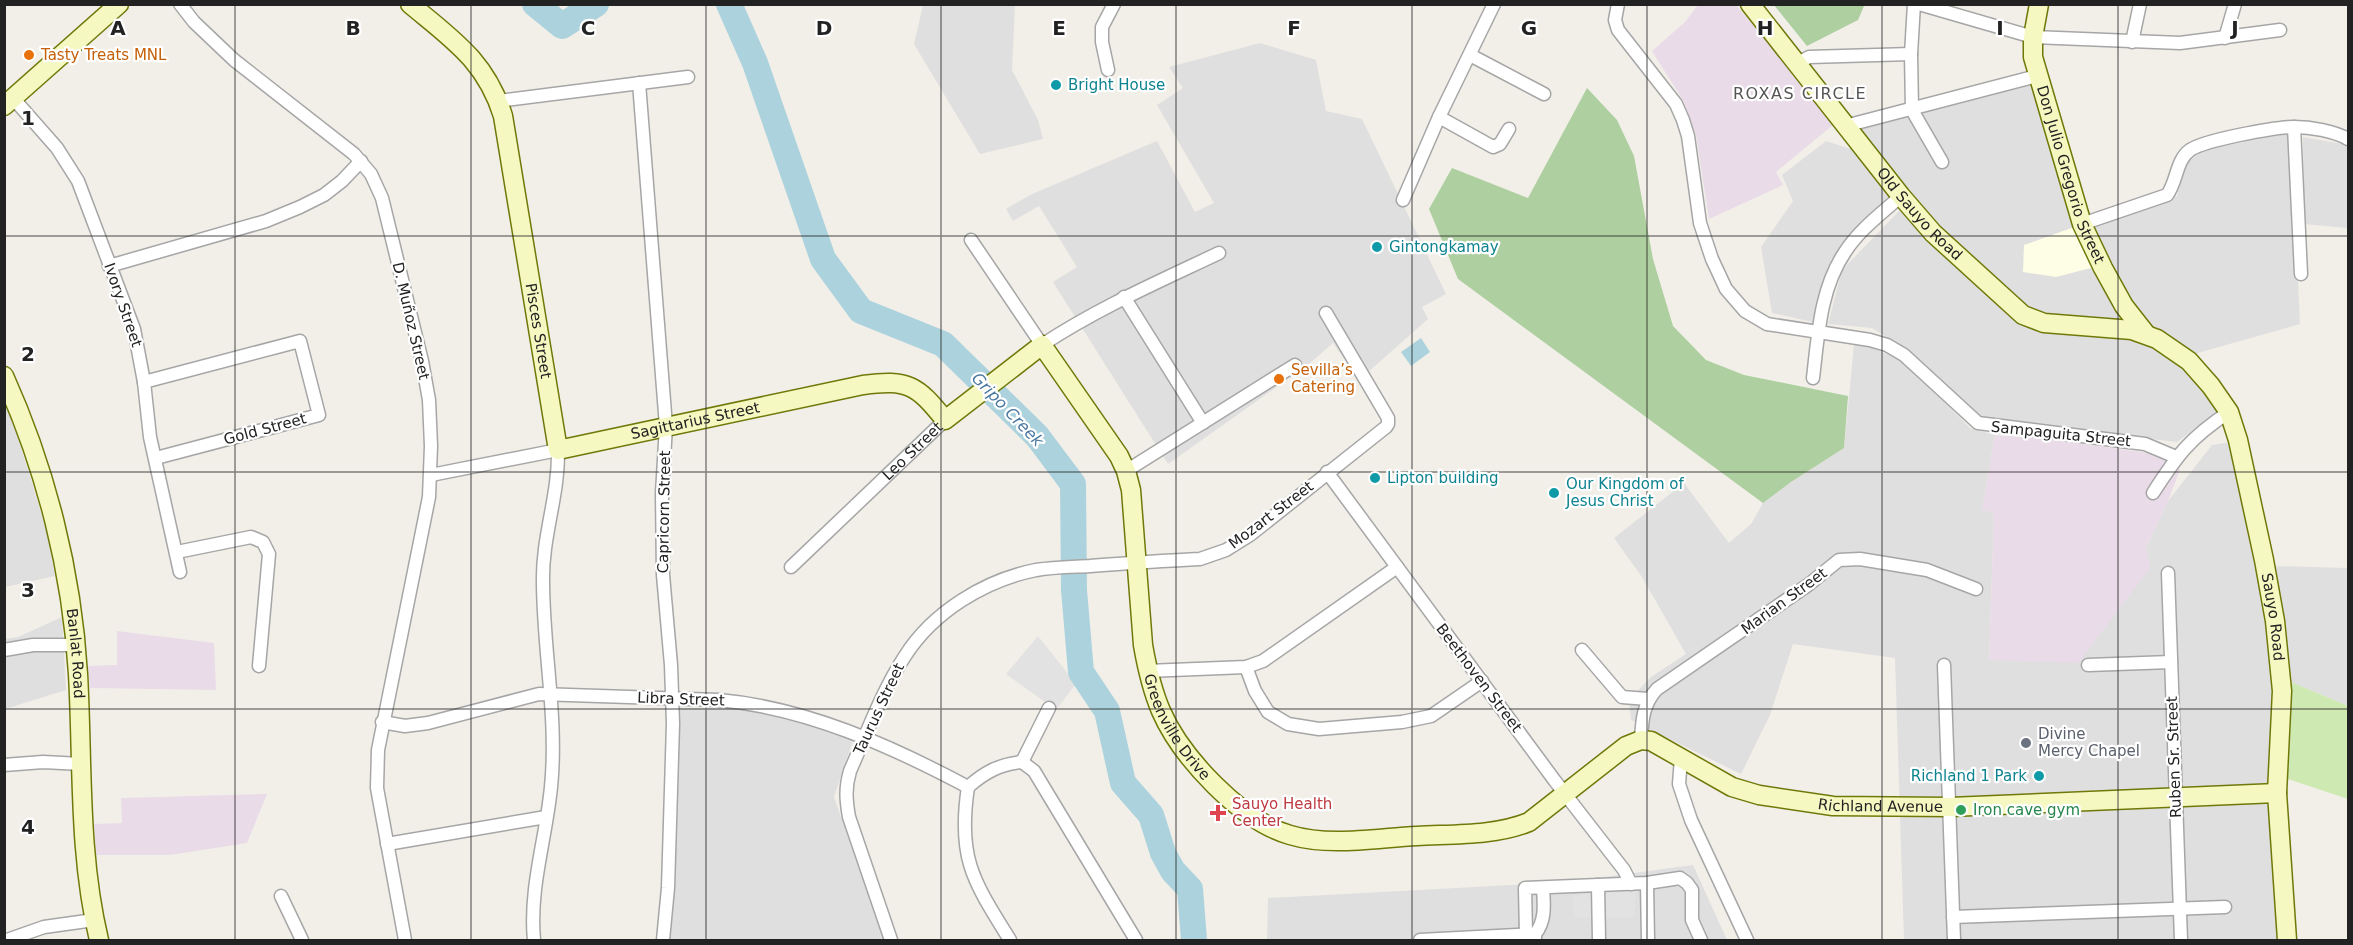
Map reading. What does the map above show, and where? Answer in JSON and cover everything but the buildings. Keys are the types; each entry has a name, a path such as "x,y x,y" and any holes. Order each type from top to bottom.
{"street":[{"path":"9,102 119,4"},
{"name":"D. Muñoz Street","path":"180,4 194,22 234,60 361,161 371,174 382,198 422,361 429,400 431,475 378,750 377,788 405,940"},
{"name":"Pisces Street","path":"410,4 458,44 488,78 498,101 558,450 555,491 543,558 551,694 552,765 551,788 533,899 534,940"},
{"path":"1108,70 1102,42 1102,27 1114,4"},
{"path":"1403,200 1439,117 1494,4"},
{"name":"Sampaguita Street","path":"1618,4 1615,20 1618,30 1676,104 1683,120 1688,136 1700,223 1712,259 1726,289 1745,311 1767,324 1887,345 1904,355 1978,423 1986,426 2103,437 2145,444 2176,457"},
{"name":"Old Sauyo Road","path":"1750,4 1845,126 1933,233 2023,315 2044,323 2132,330 2146,334"},
{"path":"1942,162 1911,110 1911,54 1916,4 2033,37 2180,44 2280,30"},
{"name":"Don Julio Gregorio Street","path":"2039,4 2033,37 2033,57 2082,224 2124,306 2146,334"},
{"path":"2132,42 2140,4"},
{"path":"2225,38 2235,4"},
{"path":"1796,64 1809,57 1911,54"},
{"path":"1470,55 1544,94"},
{"path":"1845,126 2037,76"},
{"path":"498,101 688,77"},
{"name":"Capricorn Street","path":"639,83 666,426 662,493 663,575 672,699 668,888 663,940"},
{"name":"Ivory Street","path":"9,102 69,164 78,181 134,329 144,382 147,422 180,572"},
{"path":"1439,117 1492,147 1500,144 1509,129"},
{"path":"2294,127 2301,273"},
{"path":"2082,224 2168,195 2183,157 2191,149 2219,139 2294,127 2323,131 2349,139"},
{"path":"110,266 266,221 300,207 324,195 342,181 361,161"},
{"path":"1813,378 1819,332 1833,272 1845,251 1860,234 1901,196"},
{"name":"Greenville Drive","path":"971,240 1119,456 1131,490 1135,563 1147,671 1161,712 1170,729 1216,786 1236,806 1256,820 1288,835 1327,841 1500,831 1529,822 1626,746 1641,740"},
{"path":"1042,345 1124,297 1219,254"},
{"path":"1124,297 1203,423"},
{"name":"Mozart Street","path":"1135,563 1200,559 1226,550 1250,535 1388,424 1388,418 1359,373 1326,313"},
{"name":"Sauyo Road","path":"2146,334 2189,361 2211,386 2229,412 2247,478 2275,621 2282,691 2277,793 2287,940"},
{"name":"Gold Street","path":"144,382 300,341 319,415 156,458"},
{"name":"Leo Street","path":"791,567 945,420 986,386 1042,345"},
{"path":"1126,471 1295,365"},
{"name":"Banlat Road","path":"4,376 41,477 60,545 75,645 86,869 99,940"},
{"name":"Sagittarius Street","path":"431,475 886,382 906,384 920,392 945,420"},
{"path":"2153,493 2176,457 2200,432 2229,412"},
{"name":"Beethoven Street","path":"1327,472 1624,870 1631,884"},
{"path":"177,552 251,537 263,542 269,554 259,666"},
{"name":"Marian Street","path":"1648,699 1667,681 1808,585 1839,560 1860,560 1928,570 1976,589"},
{"name":"Taurus Street","path":"891,940 849,817 846,785 864,738 905,654 949,609 1000,581 1035,570 1135,563"},
{"path":"1147,671 1246,667 1263,661 1397,567"},
{"name":"Ruben Sr. Street","path":"2168,573 2181,940"},
{"path":"4,650 27,645 75,645"},
{"path":"1582,650 1622,697 1648,699 1644,711 1641,740"},
{"path":"2088,665 2171,662"},
{"path":"1944,665 1954,940"},
{"path":"1246,667 1255,691 1268,712 1288,724 1318,729 1402,722 1431,716 1482,681"},
{"name":"Libra Street","path":"382,722 405,726 428,723 539,694 747,702 893,749 968,787"},
{"path":"1022,762 1050,708"},
{"name":"Richland Avenue","path":"1641,740 1660,745 1732,786 1760,795 1833,806 1950,807 2277,793"},
{"path":"1681,759 1679,784 1691,820 1747,940"},
{"path":"4,765 43,762 81,764"},
{"path":"1010,940 979,890 968,861 964,832 968,787 983,774 1004,764 1022,762 1034,771 1136,940"},
{"path":"387,844 546,817"},
{"path":"1532,936 1526,888 1647,883 1680,878 1692,890 1692,920 1701,940"},
{"path":"1647,883 1648,940"},
{"path":"1598,885 1599,940"},
{"path":"1420,940 1532,936 1540,928 1542,920 1544,888"},
{"path":"281,896 302,940"},
{"path":"1953,917 2225,907"},
{"path":"12,939 44,927 94,920"}],"shaded area":[{"path":"923,5 1015,5 1012,70 1038,120 1043,139 980,154 914,44"},
{"path":"1698,5 1736,5 1797,75 1833,125 1776,172 1783,185 1709,219 1696,135 1684,102 1652,51 1685,22"},
{"path":"1260,43 1316,60 1326,111 1362,119 1446,294 1422,307 1428,319 1359,380 1333,343 1309,364 1168,464 1053,282 1077,267 1039,206 1013,221 1006,209 1032,194 1157,141 1195,212 1214,203 1157,105 1183,88 1169,67"},
{"path":"2035,77 2080,232 2138,327 2024,313 1932,221 1858,126"},
{"path":"2291,133 2300,324 2187,356 2126,303 2086,226 2177,196 2186,160 2204,150"},
{"path":"2303,137 2348,145 2348,228 2304,224"},
{"path":"1826,141 1854,150 1897,196 1838,249 1822,284 1817,323 1772,313 1761,247 1793,201 1782,175"},
{"path":"1903,207 2029,325 2148,340 2188,367 2221,409 2177,442 1979,419 1910,352 1872,328 1828,324 1842,270"},
{"path":"2077,226 2095,267 2056,277 2023,272 2024,245"},
{"path":"1854,345 1864,345 1903,360 1970,428 1995,435 1982,509 1994,514 1989,660 2146,548 2168,501 2212,445 2236,441 2259,561 2276,693 2271,826 2278,940 1904,940 1895,658 1793,644 1770,715 1741,774 1631,720 1629,700 1651,677 1686,654 1642,577 1614,538 1684,483 1729,543 1751,524 1763,503 1844,448"},
{"path":"5,400 46,530 55,576 5,587"},
{"path":"1995,435 2047,439 2170,456 2180,470 2146,548 2150,568 2078,663 1989,660 1994,514 1982,509"},
{"path":"2274,566 2348,568 2348,706 2291,682"},
{"path":"62,617 66,690 5,709 4,639 18,637"},
{"path":"117,631 214,643 216,690 90,688 88,666 117,665"},
{"path":"1038,636 1076,684 1056,710 1006,674"},
{"path":"680,708 771,708 855,734 834,797 884,940 665,940 674,889"},
{"path":"267,794 247,843 170,855 96,855 94,824 122,823 121,798"},
{"path":"1693,865 1727,940 1267,940 1268,898 1567,882"},
{"path":"1635,889 1635,917 1574,918 1573,896"}],"green space":[{"path":"1857,4 1864,6 1858,20 1807,46 1774,5"},
{"path":"1587,88 1617,120 1634,156 1653,259 1673,326 1706,360 1744,375 1848,396 1844,448 1763,503 1458,279 1429,209 1452,168 1528,198"},
{"path":"2291,682 2348,706 2348,799 2288,779"}],"water":[{"path":"1421,338 1430,352 1411,366 1401,352"}],"waterway":[{"name":"Gripo Creek","path":"535,4 562,26 596,4"},
{"name":"Gripo Creek","path":"729,4 755,63 823,259 861,311 943,344 1037,436 1073,484 1074,590 1081,672 1107,711 1123,783 1151,815 1163,853 1173,871 1190,889 1194,940"}],"place":[{"name":"Tasty Treats MNL","path":"29,55"},
{"name":"Bright House","path":"1056,85"},
{"name":"Gintongkamay","path":"1377,247"},
{"name":"Sevilla’s Catering","path":"1279,379"},
{"name":"Lipton building","path":"1375,478"},
{"name":"Our Kingdom of Jesus Christ","path":"1554,493"},
{"name":"Divine Mercy Chapel","path":"2026,743"},
{"name":"Richland 1 Park","path":"2039,776"},
{"name":"Iron cave gym","path":"1961,810"},
{"name":"Sauyo Health Center","path":"1218,813"}],"district":[{"name":"ROXAS CIRCLE","path":"1800,93"}]}
